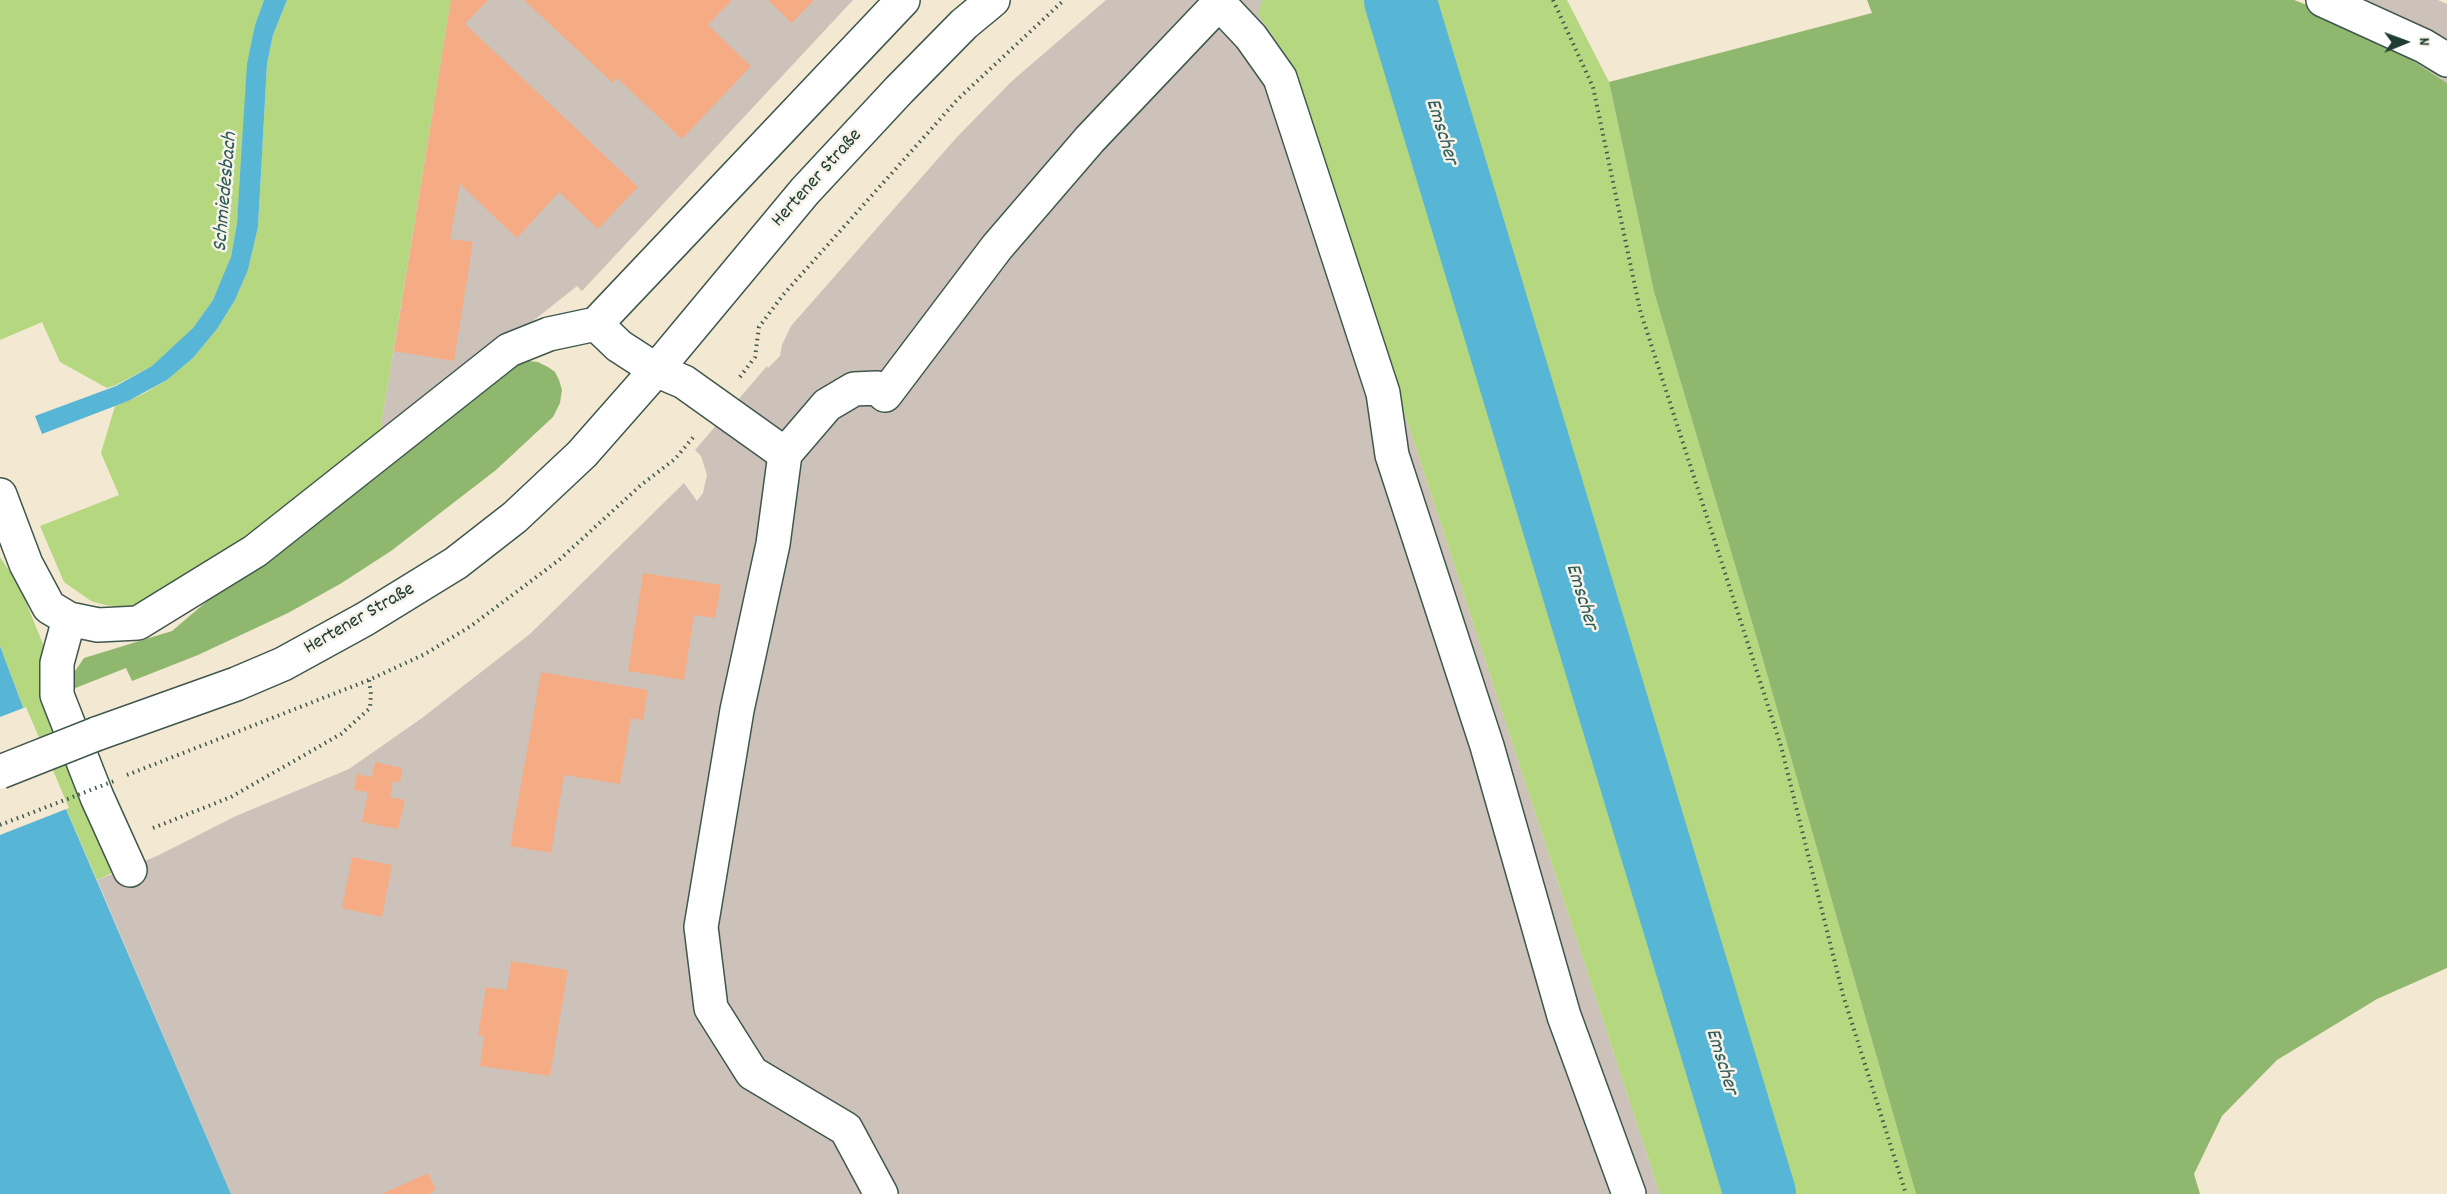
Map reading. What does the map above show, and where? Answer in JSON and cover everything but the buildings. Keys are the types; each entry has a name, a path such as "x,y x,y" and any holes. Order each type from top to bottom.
{"main road":[{"path":"0,495 26,564 49,607 69,619 98,625 138,623 255,550 509,350 549,334 596,324 903,0"},
{"name":"Hertener Straße","path":"0,772 96,734 236,684 283,664 365,620 456,563 515,517 582,454 656,370 806,191 899,90 964,24 993,0"},
{"path":"2323,0 2424,46 2447,60"},
{"path":"881,1194 846,1129 752,1073 711,1008 701,927 737,710 773,544 785,454 827,405 854,389 877,388 885,395 997,247 1090,139 1220,1 1251,37 1280,78 1383,393 1392,455 1487,746 1564,1016 1629,1194"},
{"path":"596,324 619,346 656,370 684,382 785,454"},
{"path":"69,619 57,663 57,695 97,797 125,856"}],"path":[{"path":"0,825 369,680 424,654 471,626 559,560 641,485 675,459 755,357 759,327 783,295 958,99 1064,0"},
{"path":"1553,0 1593,87 1640,310 1780,746 1843,994 1906,1194"},
{"path":"125,856 341,734 370,708 369,680"}],"shaded area":[{"path":"451,0 853,0 582,291 577,286 378,444"},
{"path":"1106,0 1262,0 1259,15 1289,60 1660,1194 231,1194 97,880 157,856 236,816 349,769 422,718 530,634 684,483 697,501 703,493 707,475 701,456 695,450 767,366 768,368 780,356 782,345 791,326 957,137 1012,81"},
{"path":"2324,0 2438,0 2447,4 2447,83"}],"green space":[{"path":"0,0 264,0 255,25 237,223 231,257 223,278 213,300 193,328 176,345 152,366 107,388 60,362 42,322 0,340"},
{"path":"287,0 451,0 378,444 198,572 129,608 91,601 64,582 40,526 119,495 101,453 115,406 167,380 193,358 217,329 235,300 248,270 258,227 267,64 273,35"},
{"path":"1262,0 1567,0 1609,82 1654,292 1756,636 1916,1194 1660,1194 1289,60 1258,14"},
{"path":"1867,0 2294,0 2357,24 2447,83 2447,968 2377,999 2277,1060 2222,1116 2194,1174 2200,1194 1916,1194 1756,636 1654,292 1609,82 1872,13"},
{"path":"529,361 548,367 555,372 559,380 562,390 560,403 553,417 496,470 391,551 340,584 288,613 198,655 132,681 126,668 73,689 73,674 84,658 172,631 240,573 511,368"},
{"path":"0,557 19,585 45,649 120,869 97,880 27,718 0,646"}],"water":[{"path":"264,0 287,0 273,35 267,64 258,227 248,270 235,300 217,329 193,358 167,380 128,401 42,434 35,416 116,386 152,366 193,328 213,300 231,257 237,223 247,64 255,25"},
{"path":"0,646 27,718 231,1194 0,1194"}],"pier":[{"path":"26,707 69,808 0,835 0,717"}],"waterway":[{"name":"Emscher","path":"1400,0 1760,1194"}],"water label":[{"name":"Schmiedesbach","path":"227,192"}]}
